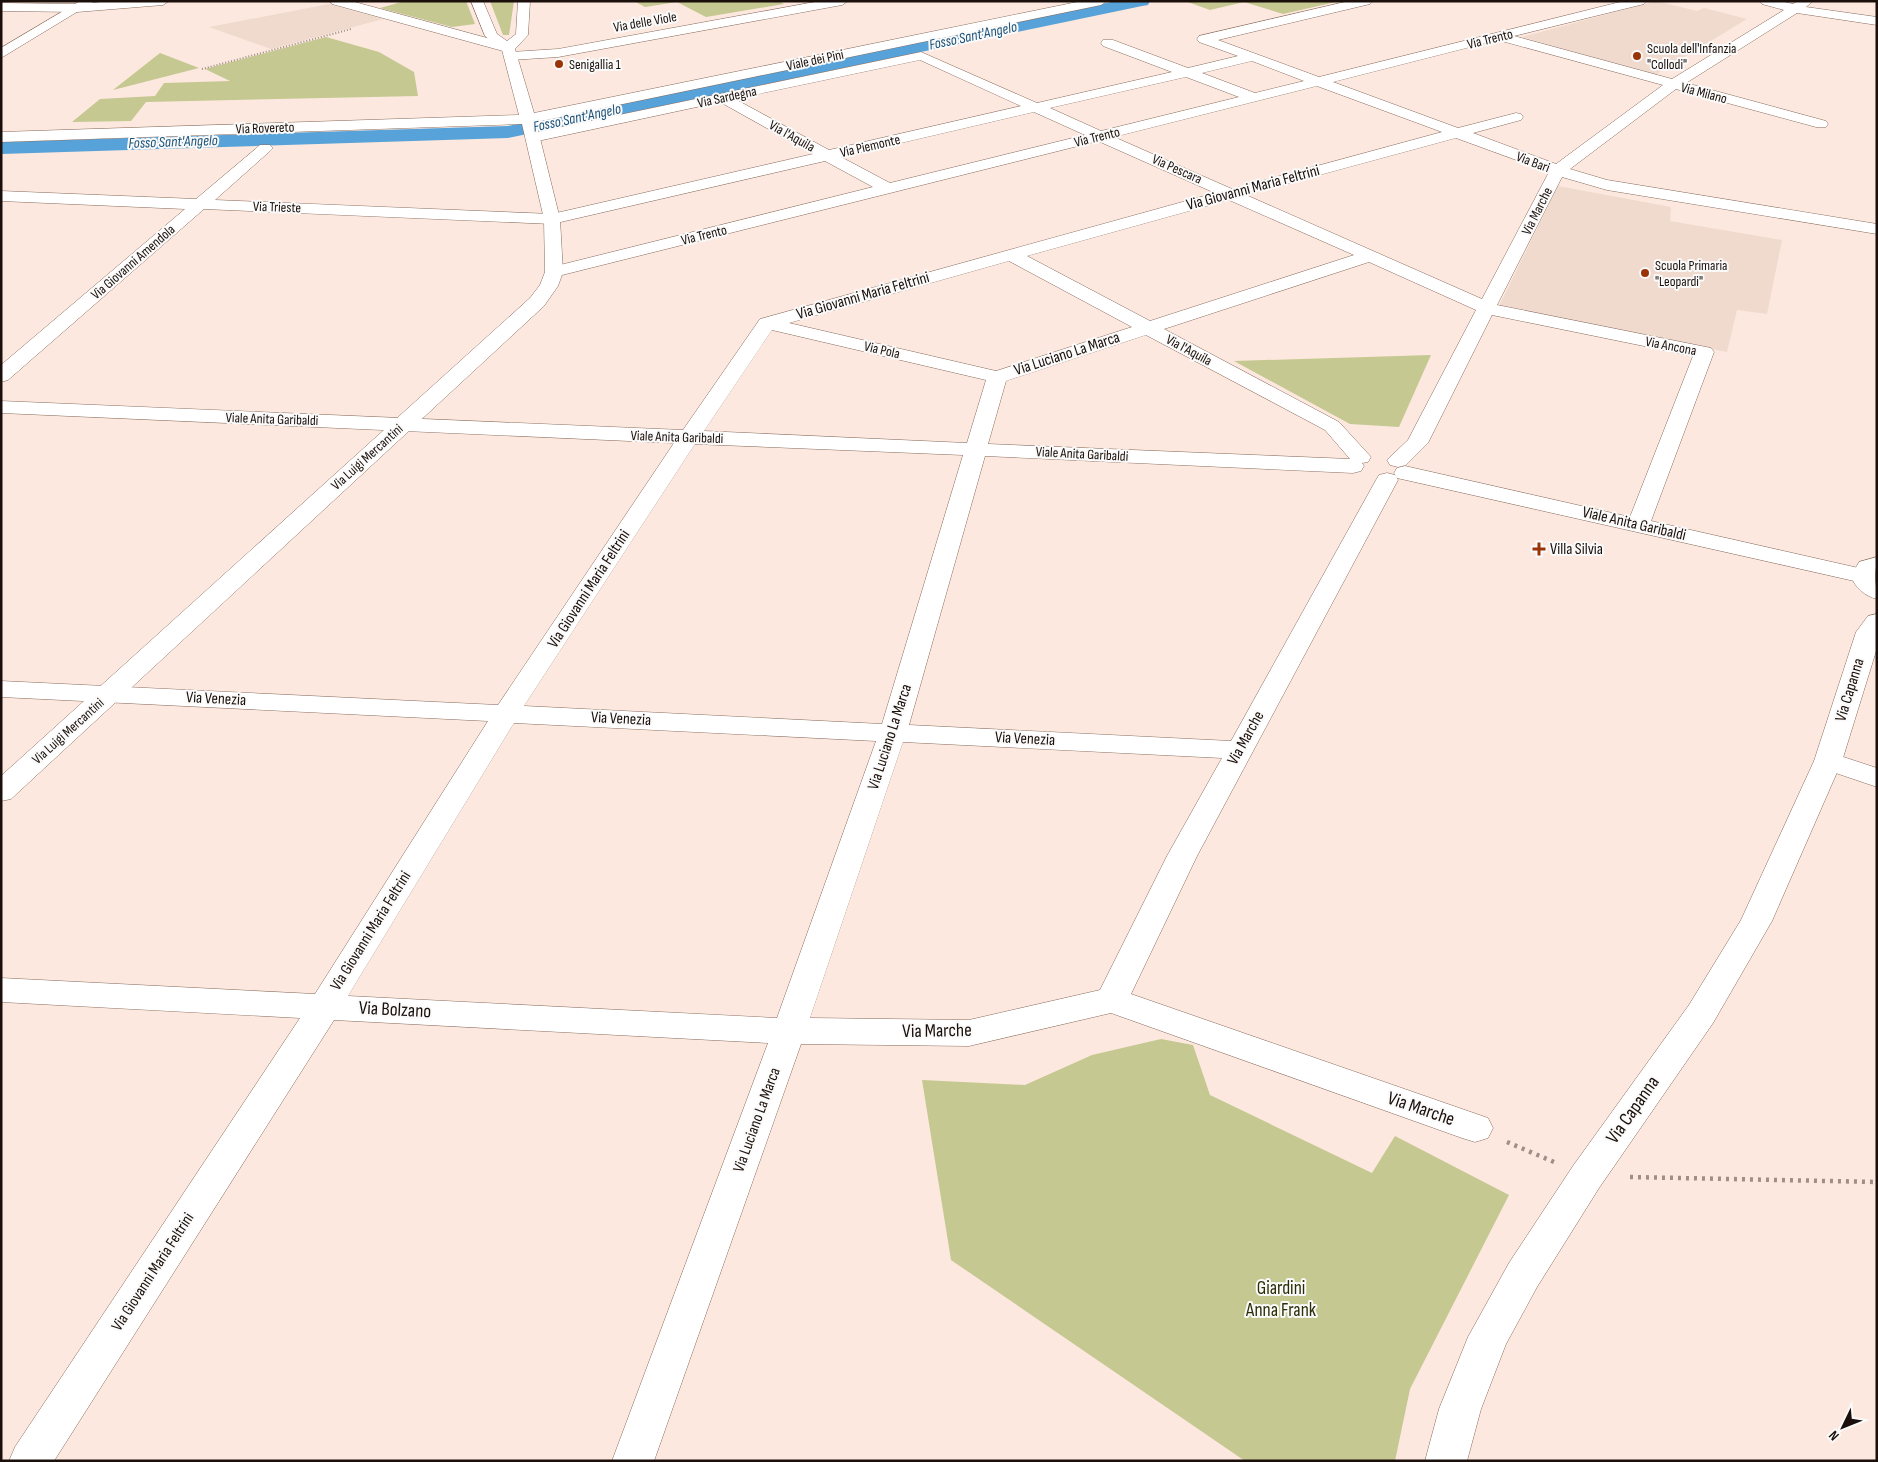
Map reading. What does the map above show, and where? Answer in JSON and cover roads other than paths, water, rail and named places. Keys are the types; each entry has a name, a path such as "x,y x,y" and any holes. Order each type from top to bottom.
{"street":[{"path":"1,7 162,1"},
{"name":"Via delle Viole","path":"336,1 449,32 510,52 558,53 842,1"},
{"path":"477,1 491,36 510,52 522,35 524,1"},
{"name":"Viale dei Pini","path":"528,119 1101,1"},
{"name":"Via Bari","path":"1366,1 1204,39 1557,171 1607,185 1877,229"},
{"name":"Via Trento","path":"554,272 1640,1"},
{"path":"1766,1 1802,5 1877,21"},
{"path":"1032,3 1060,10"},
{"path":"1,54 83,5"},
{"name":"Via Marche","path":"1112,1000 1182,856 1397,471 1417,444 1557,171 1674,84 1802,5"},
{"path":"449,32 466,31 487,25"},
{"name":"Via Milano","path":"1500,37 1820,124"},
{"path":"1108,43 1256,98"},
{"name":"Via Luigi Mercantini","path":"1,792 537,302 550,286 554,272 552,219 534,137 510,52"},
{"name":"Via Sardegna","path":"534,137 921,56"},
{"name":"Via Pescara","path":"921,56 1486,308"},
{"name":"Via Piemonte","path":"552,219 1253,57"},
{"name":"Via l'Aquila","path":"723,98 888,189"},
{"name":"Via Giovanni Maria Feltrini","path":"30,1461 325,1006 506,714 689,437 767,323 1516,117"},
{"name":"Via Rovereto","path":"1,137 528,119"},
{"name":"Via Giovanni Amendola","path":"1,376 265,148"},
{"name":"Via Trieste","path":"1,196 552,219"},
{"name":"Via l'Aquila","path":"1011,255 1332,426 1356,461"},
{"name":"Via Luciano La Marca","path":"633,1461 789,1031 893,732 997,377 1370,256"},
{"name":"Via Ancona","path":"1486,308 1704,352 1638,525"},
{"name":"Via Pola","path":"767,323 997,377"},
{"name":"Viale Anita Garibaldi","path":"1,407 977,449 1356,461 1374,454 1397,471 1638,525 1874,571"},
{"name":"Via Capanna","path":"1446,1461 1460,1409 1488,1337 1523,1275 1586,1176 1701,1014 1756,921 1828,762 1869,632 1877,621"},
{"name":"Via Venezia","path":"1,689 1240,750"},
{"path":"1828,762 1877,778"},
{"name":"Via Bolzano","path":"1,990 789,1031"},
{"name":"Via Marche","path":"789,1031 969,1033 1112,1000 1475,1128"}],"waterway":[{"name":"Fosso Sant'Angelo","path":"1,148 508,132 1142,1"}],"place":[{"name":"Scuola dell'Infanzia \"Collodi\"","path":"1637,56"},
{"name":"Senigallia 1","path":"559,64"},
{"name":"Scuola Primaria \"Leopardi\"","path":"1645,273"},
{"name":"Villa Silvia","path":"1539,549"}],"park label":[{"name":"Giardini Anna Frank","path":"1281,1299"}]}
